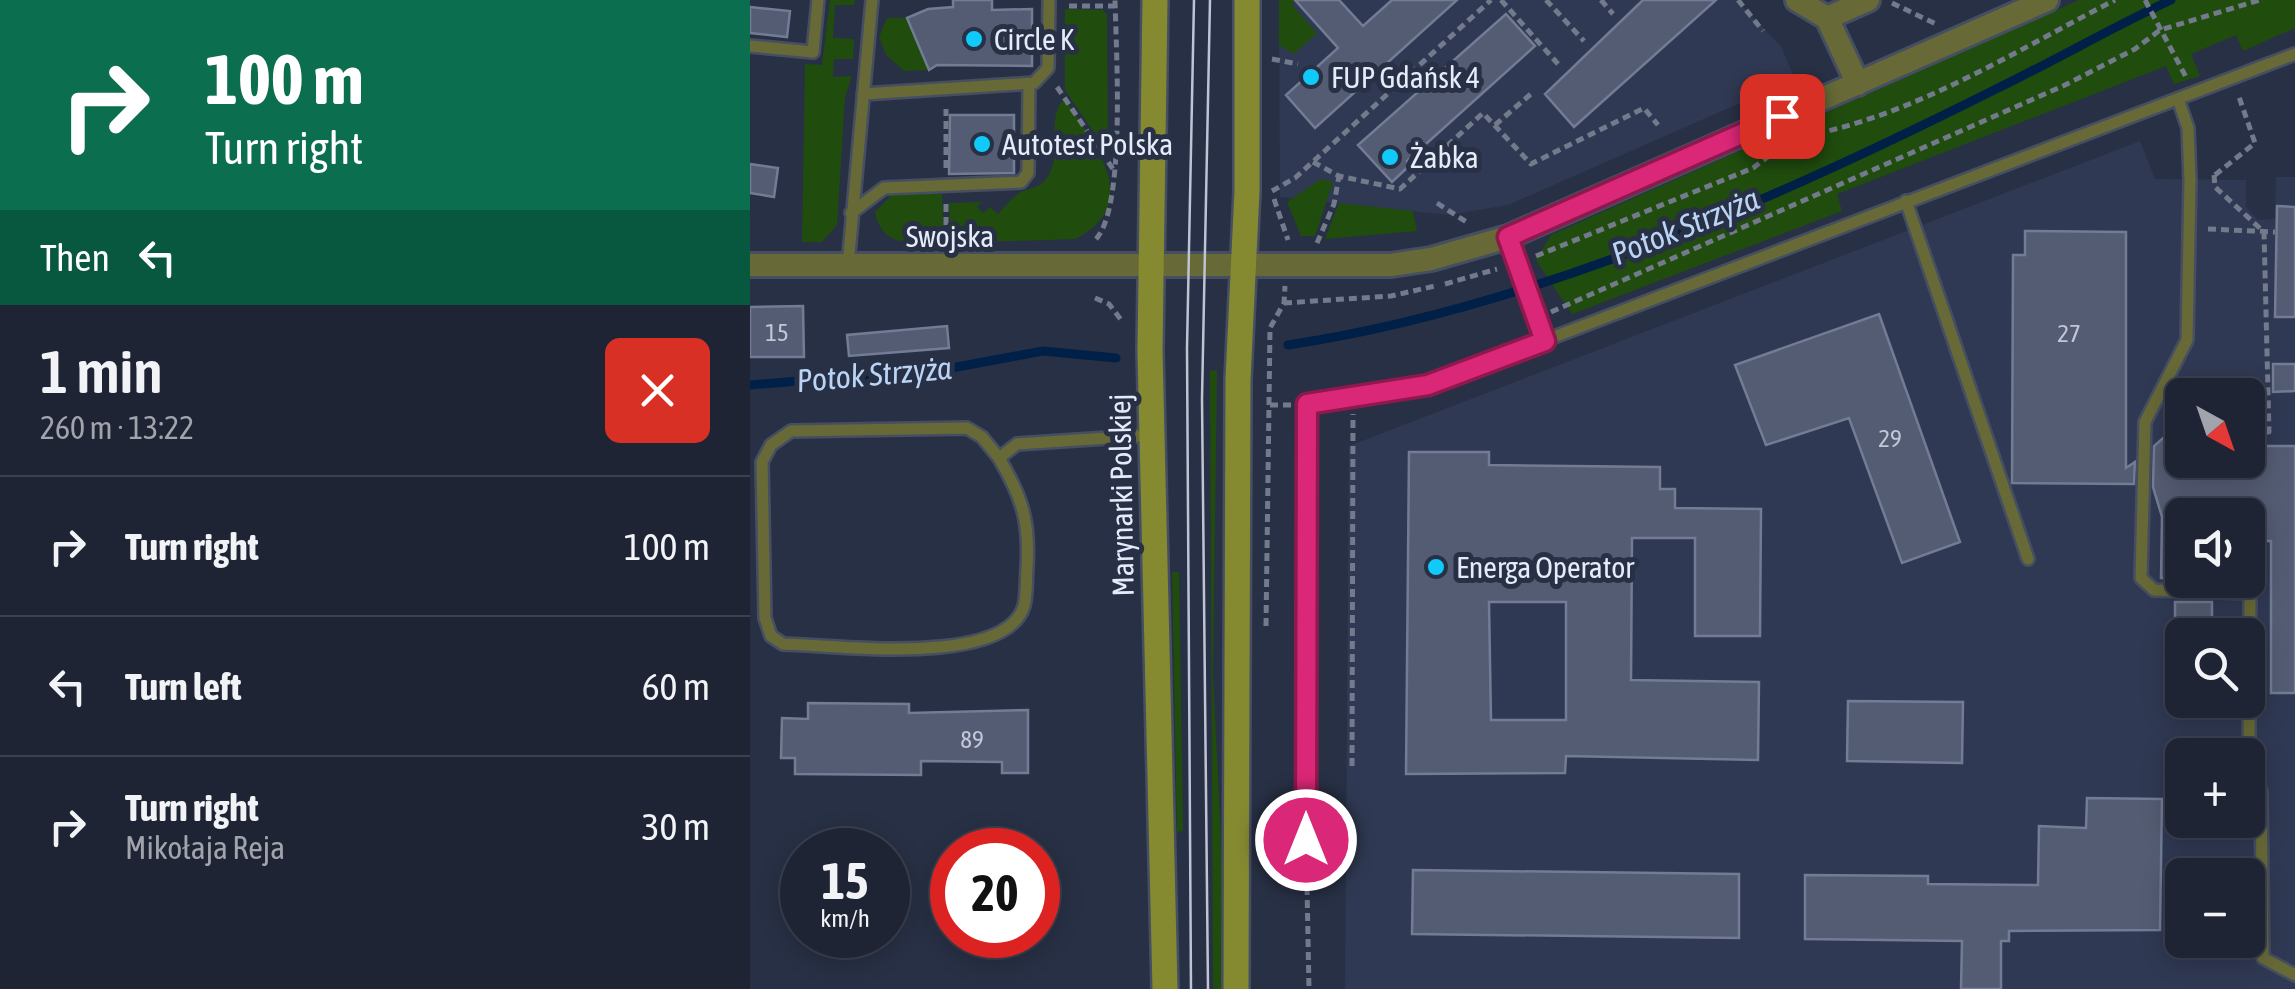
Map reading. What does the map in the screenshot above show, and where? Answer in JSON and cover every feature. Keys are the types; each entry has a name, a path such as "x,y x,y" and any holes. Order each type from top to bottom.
{"main road":[{"name":"Marynarki Polskiej","path":"1155,0 1150,264 1165,989"},
{"path":"1236,989 1238,379 1244,265 1247,0"}],"street":[{"path":"1797,0 1827,18 1858,84"},
{"path":"1827,18 1868,0"},
{"name":"Swojska","path":"750,266 1391,265 1432,259 1508,237 2047,0"}],"lane":[{"path":"750,46 813,52 818,0"},
{"path":"848,266 872,0"},
{"path":"863,94 1028,85 1048,68 1048,3"},
{"path":"1306,869 1307,404 1428,385 2295,54"},
{"path":"851,213 884,188 1021,182 1028,173 1028,85"},
{"path":"2178,99 2188,128 2190,174 2187,340 2142,436 2142,578 2154,590 2250,593 2249,748 2261,792 2263,958 2295,974"},
{"path":"1906,201 2028,560"},
{"path":"1508,237 1545,341"},
{"path":"967,428 982,437 999,458 1023,498 1028,557 1024,608 1010,626 978,644 937,648 784,644 771,636 764,618 762,462 771,445 791,431 967,428"},
{"path":"999,458 1018,444 1152,435"}],"path":[{"path":"1272,191 1313,162 1491,0"},
{"path":"1501,0 1558,64"},
{"path":"1546,0 1584,41"},
{"path":"1601,0 1614,14"},
{"path":"1738,0 1763,31"},
{"path":"1884,0 1941,26"},
{"path":"1793,138 1832,131 1920,97 2115,0"},
{"path":"2144,0 2194,93"},
{"path":"1535,312 1786,212 1913,150 2065,85 2159,28 2260,0"},
{"path":"1048,3 1116,3 1114,170 1109,221 1096,239"},
{"path":"1271,76 1272,59 1298,64"},
{"path":"2186,77 2199,72"},
{"path":"1044,75 1064,94 1114,170"},
{"path":"2190,174 2220,175 2255,143 2232,78"},
{"path":"1495,125 1532,93"},
{"path":"1313,162 1339,176 1400,189 1483,113 1531,164 1644,108 1658,126"},
{"path":"2214,175 2215,187 2264,232 2265,432"},
{"path":"1316,246 1339,191 1339,176"},
{"path":"1270,177 1289,234 1284,303 1270,328 1270,384"},
{"path":"1437,204 1458,220 1474,224"},
{"path":"2189,228 2275,232"},
{"path":"1352,766 1353,397"},
{"path":"1270,404 1296,405"},
{"path":"1306,869 1309,989"}],"shaded area":[{"path":"1279,0 1736,0 1781,46 1795,79 1508,205 1449,215 1280,197"},
{"path":"2140,141 2155,179 2246,180 2246,207 2258,220 2275,219 2276,177 2295,177 2295,989 1345,989 1349,446"}],"green space":[{"path":"830,0 855,0 854,5 835,5 833,38 854,39 853,59 834,59 833,77 852,76 845,97 837,225 822,242 802,242 805,64 822,65"},
{"path":"1279,0 1296,0 1292,5 1317,33 1294,54 1279,45"},
{"path":"2079,0 2295,0 2295,28 2243,51 2236,35 2191,54 2200,76 2174,84 2166,66 1837,194 1842,211 1572,314 1536,260 1551,235"},
{"path":"1065,9 1103,10 1107,15 1108,153 1065,90"},
{"path":"887,18 907,18 929,70 904,71 886,55 879,37"},
{"path":"1064,98 1107,171 1107,208 1096,224 1076,239 950,243 949,203 982,202 977,207 983,213 990,207 998,214 1018,194 1045,180 1052,167 1056,117"},
{"path":"1321,179 1333,182 1315,236 1301,236 1287,202"},
{"path":"889,192 942,194 944,243 910,243 884,232 875,212 889,198"},
{"path":"1339,203 1413,211 1417,231 1325,239"},
{"path":"1217,370 1213,675 1223,880 1222,989 1213,989 1210,371"},
{"path":"1172,572 1179,572 1183,831 1177,832"}],"building":[{"name":"Circle K","path":"953,0 992,0 992,10 1032,9 1032,66 937,65 929,70 907,18 928,9 953,7"},
{"path":"1295,0 1339,0 1363,26 1392,0 1457,0 1315,128 1286,95 1338,48"},
{"path":"1643,0 1716,0 1574,127 1545,94"},
{"path":"750,7 790,11 787,37 750,33"},
{"path":"1506,14 1535,46 1407,161 1410,165 1392,182 1358,145"},
{"name":"Autotest Polska","path":"950,115 1014,115 1014,173 949,174"},
{"path":"750,164 778,168 774,197 750,193"},
{"path":"2277,206 2295,207 2295,317 2275,317"},
{"path":"2025,231 2126,232 2126,468 2135,462 2134,484 2012,483 2013,255 2025,255"},
{"path":"803,306 804,357 750,357 750,307"},
{"path":"1879,314 1960,542 1902,563 1849,418 1766,445 1735,365"},
{"path":"947,326 949,348 849,356 847,335"},
{"path":"2273,364 2295,364 2295,391 2273,392"},
{"path":"2165,436 2165,478 2265,478 2265,446 2295,446 2295,693 2271,693 2271,541 2265,541 2265,498 2165,498 2165,578 2161,578 2162,517 2153,487 2154,446"},
{"path":"1409,452 1489,452 1489,465 1660,467 1660,489 1675,489 1675,508 1761,509 1760,636 1695,636 1695,538 1632,538 1631,680 1759,682 1758,760 1566,756 1565,773 1406,774","holes":["1489,602 1566,602 1566,720 1491,720"]},
{"path":"2175,602 2212,602 2212,618 2175,618"},
{"path":"1848,701 1963,702 1962,763 1847,761"},
{"path":"808,703 909,704 909,713 1028,710 1028,773 1002,773 1002,762 921,761 921,775 795,774 795,758 781,758 782,718 808,719"},
{"path":"2087,798 2162,799 2160,930 2009,931 2009,941 2001,941 2001,989 1961,989 1962,941 1805,939 1805,875 1928,876 1928,884 2038,885 2039,826 2086,828"},
{"path":"1413,870 1739,874 1739,938 1412,934"}],"waterway":[{"name":"Potok Strzyża","path":"1288,345 1379,328 1469,305 1650,245 1826,171 2171,0"},
{"name":"Potok Strzyża","path":"750,385 946,369 1043,351 1116,358"}],"tram line":[{"path":"1191,989 1187,348 1194,0"},
{"path":"1208,989 1202,399 1210,0"}],"place":[{"name":"Circle K","path":"974,39"},
{"name":"FUP Gdańsk 4","path":"1311,77"},
{"name":"Autotest Polska","path":"982,144"},
{"name":"Żabka","path":"1390,157"},
{"name":"Energa Operator","path":"1436,567"}],"route":[{"path":"1306,840 1307,404 1428,385 1545,341 1508,237 1782,116"}]}
